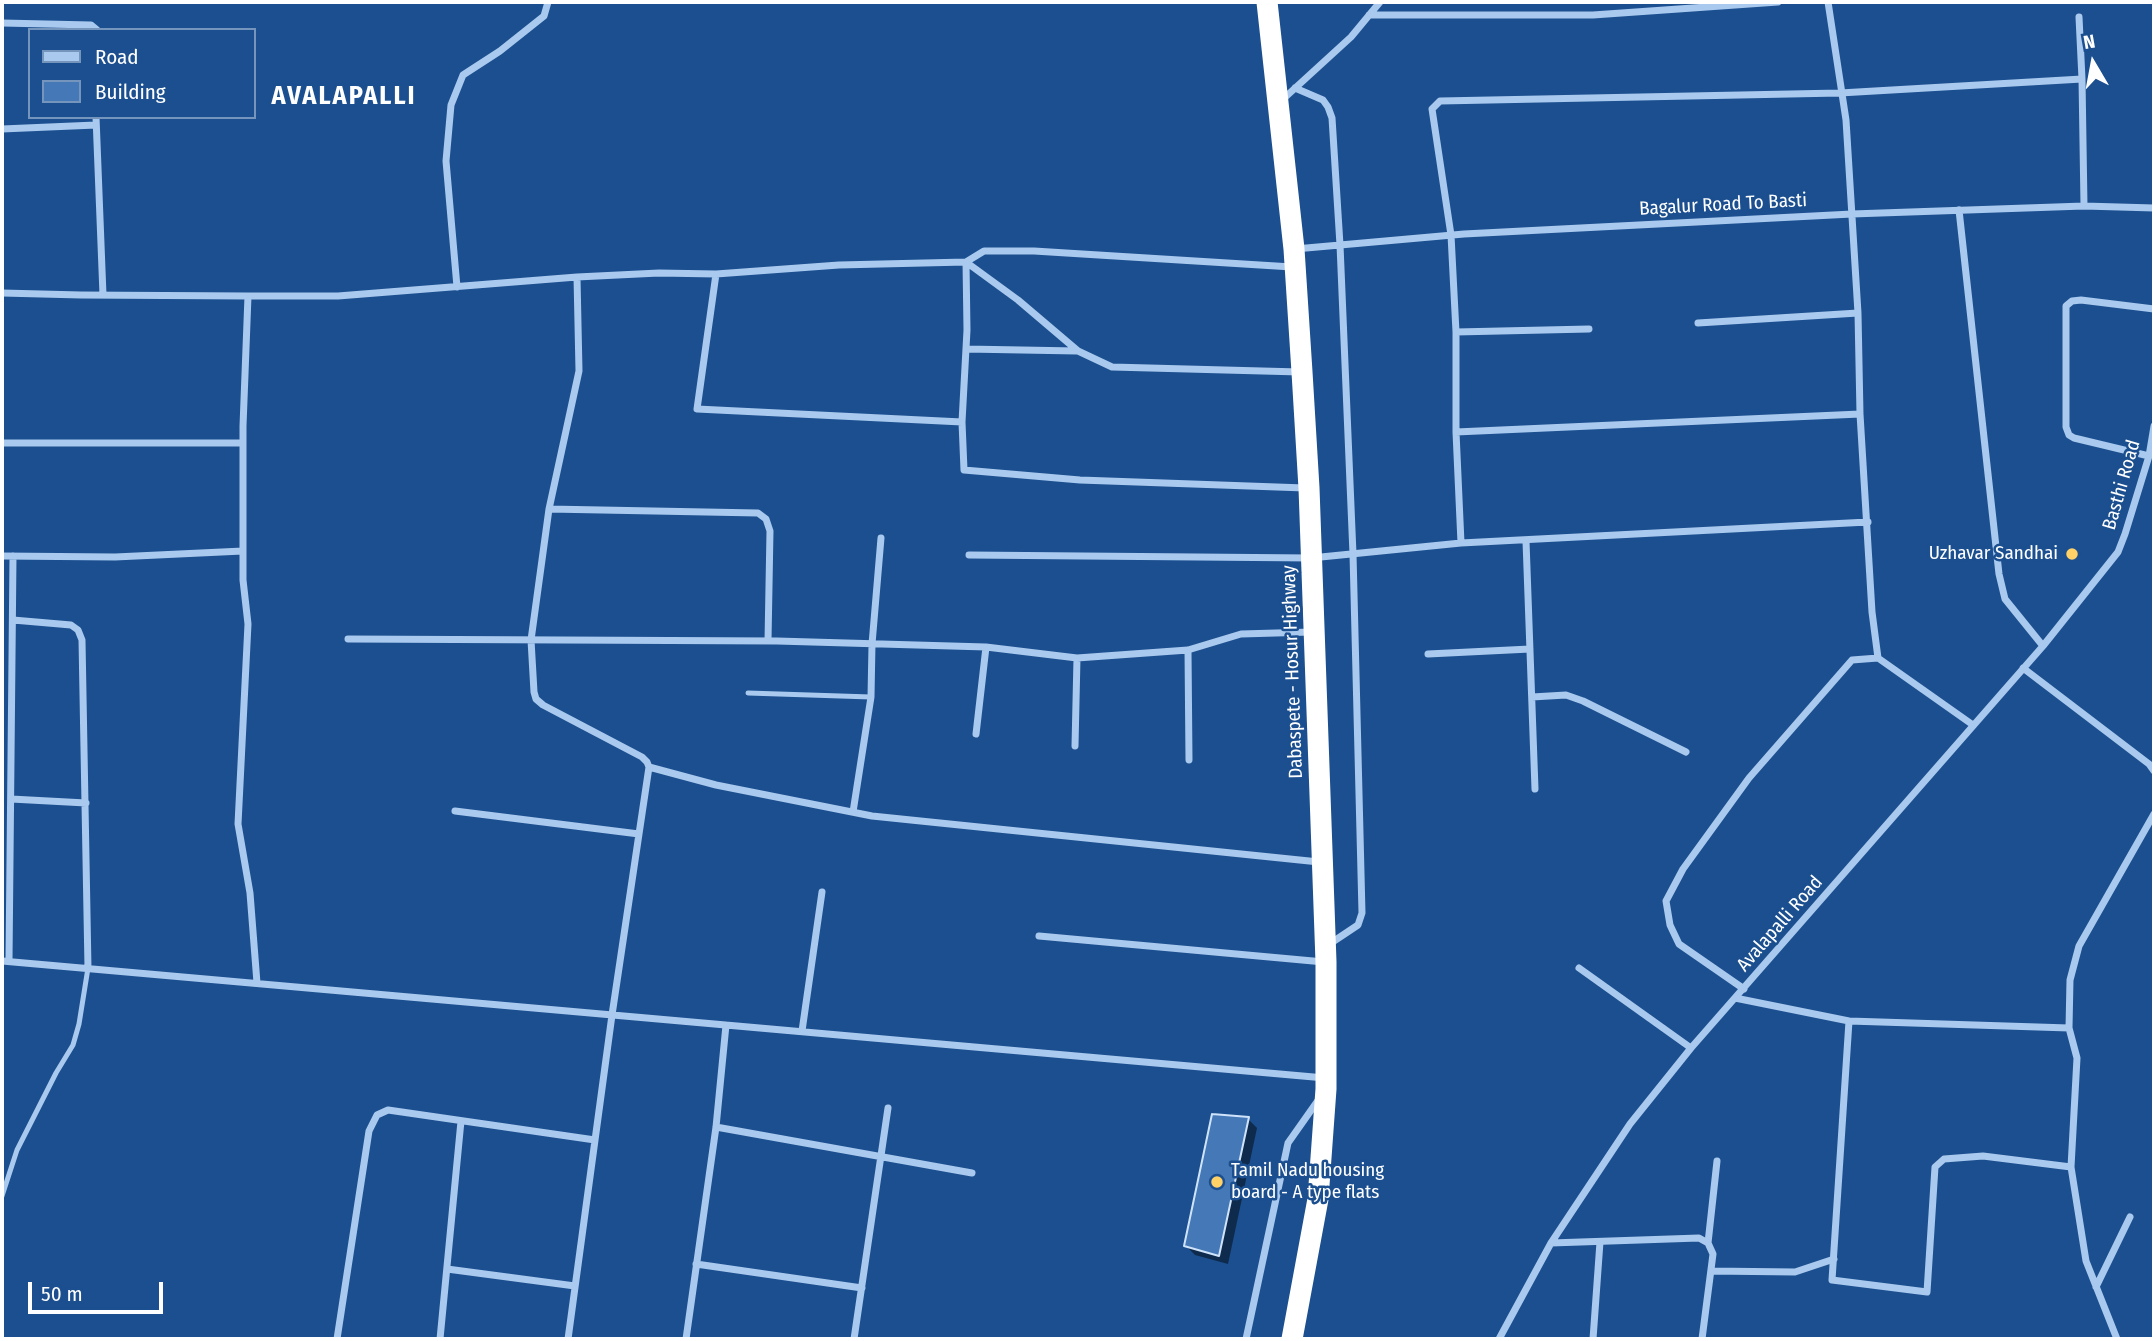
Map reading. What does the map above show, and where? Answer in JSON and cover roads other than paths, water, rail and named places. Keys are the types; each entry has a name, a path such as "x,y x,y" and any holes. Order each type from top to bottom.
{"highway":[{"name":"Dabaspete - Hosur Highway","path":"1267,2 1303,372 1326,954 1326,1084 1318,1199 1292,1339"}],"street":[{"path":"457,288 446,161 451,105 463,75 500,51 544,16 548,2"},
{"path":"1278,104 1351,37 1380,2"},
{"path":"1369,15 1593,15 1778,2"},
{"path":"1828,2 1846,120 1858,313 1860,414 1872,612 1878,658"},
{"path":"2079,17 2084,206"},
{"path":"2,23 91,25 95,28"},
{"path":"1461,543 1451,235 1432,109 1440,101 1840,93 2082,79"},
{"path":"1039,936 1326,954 1358,925 1362,913 1353,554 1332,118 1323,100 1295,88"},
{"path":"2,129 96,121 103,295"},
{"name":"Bagalur Road To Basti","path":"2,293 338,296 577,276 716,274 839,265 966,262 984,251 1294,258 1340,245 1451,235 1852,214 2084,206 2154,208"},
{"path":"1959,211 1999,574 2005,599 2043,646"},
{"path":"966,262 966,349 961,422 964,470 1080,480 1309,488"},
{"path":"966,262 1018,300 1078,351 1112,367 1303,372"},
{"path":"716,274 697,409 961,422"},
{"path":"568,1339 649,767 642,757 543,705 536,699 534,692 531,640 550,509 579,371 577,276"},
{"path":"248,296 243,443 243,580 248,624 238,824 250,893 257,983"},
{"path":"2149,456 2069,435 2066,427 2066,306 2072,301 2081,300 2154,309"},
{"path":"1698,323 1858,313"},
{"path":"1456,332 1589,329"},
{"path":"966,349 1078,351"},
{"path":"1456,432 1860,414"},
{"name":"Basthi Road","path":"2118,552 2149,456 2154,426"},
{"path":"2,443 243,443"},
{"path":"550,509 758,513 766,519 770,531 768,641"},
{"path":"969,555 1311,558 1461,543 1868,522"},
{"path":"853,812 871,697 872,644 881,538"},
{"path":"1526,541 1535,789"},
{"path":"2,556 115,557 243,551"},
{"name":"Avalapalli Road","path":"1499,1339 1551,1243 1630,1124 1691,1048 2043,646 2118,552"},
{"path":"13,556 12,799 5,961 802,1031 1326,1084 1288,1143 1246,1339"},
{"path":"13,621 71,625 78,630 82,640 88,968"},
{"path":"348,639 768,641 986,647 1077,657 1188,650 1241,634 1314,632"},
{"path":"976,734 986,647"},
{"path":"1428,654 1530,649"},
{"path":"1188,650 1189,760"},
{"path":"1075,746 1077,657"},
{"path":"1744,989 1679,944 1670,925 1666,901 1683,869 1749,778 1852,660 1878,658 1973,726"},
{"path":"2023,668 2150,764 2154,771"},
{"path":"1531,697 1566,695 1583,701 1686,752"},
{"path":"649,767 716,785 872,816 1323,862"},
{"path":"12,799 86,803"},
{"path":"455,811 639,834"},
{"path":"2116,1339 2086,1261 2071,1167 2077,1058 2069,1028 2070,980 2079,946 2154,814"},
{"path":"802,1031 822,892"},
{"path":"1579,968 1691,1048"},
{"path":"1735,999 1849,1021 2069,1028"},
{"path":"1849,1021 1832,1280 1927,1292 1935,1167 1944,1159 1983,1156 2071,1167"},
{"path":"686,1339 716,1127 726,1025"},
{"path":"854,1339 888,1108"},
{"path":"337,1339 369,1131 377,1115 388,1110 595,1140"},
{"path":"440,1339 461,1121"},
{"path":"716,1127 972,1173"},
{"path":"1702,1339 1713,1254 1709,1243 1717,1161"},
{"path":"2096,1287 2130,1217"},
{"path":"1551,1243 1699,1238 1709,1243"},
{"path":"1593,1339 1600,1242"},
{"path":"1711,1271 1795,1272 1834,1259"},
{"path":"696,1264 862,1289"},
{"path":"447,1269 575,1286"}],"lane":[{"path":"748,693 871,697"},
{"path":"2,1196 17,1150 73,1045 88,968"}],"place":[{"name":"Uzhavar Sandhai","path":"2072,554"},
{"name":"Tamil Nadu housing board - A type flats","path":"1217,1182"}],"district":[{"name":"AVALAPALLI","path":"344,97"}]}
